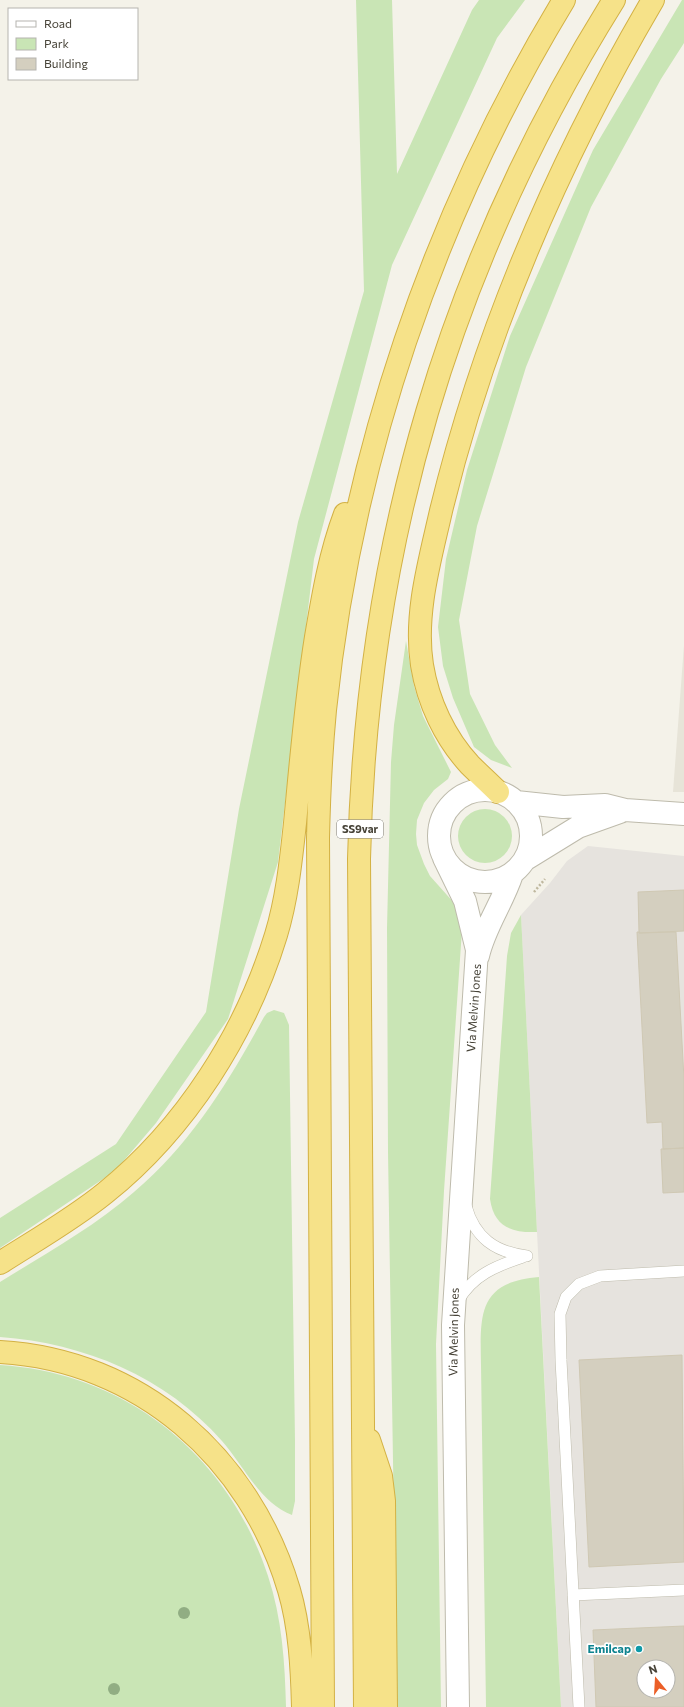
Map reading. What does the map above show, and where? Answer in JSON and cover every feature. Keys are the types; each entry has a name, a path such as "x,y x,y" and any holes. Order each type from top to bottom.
{"highway":[{"path":"323,1707 317,941 319,807 322,743 333,647 351,545 375,439 386,398 405,340 448,225 473,170 510,95 564,0"},
{"name":"SS9var","path":"365,1707 359,964 360,828 367,721 382,609 398,522 415,452 442,362 486,244 525,158 571,72 614,0"},
{"path":"507,797 471,765 451,741 429,693 423,671 420,646 422,611 429,566 444,501 468,413 511,286 548,201 586,124 653,0"},
{"path":"0,1262 87,1207 116,1184 148,1154 204,1085 244,1015 271,950 286,894 294,831 306,706 321,605 332,553 342,523 375,439"},
{"path":"0,1352 54,1360 121,1383 178,1420 216,1456 256,1512 280,1562 289,1591 296,1623 303,1707"},
{"path":"363,1408 367,1433 381,1476 384,1501 386,1707"}],"street":[{"path":"631,810 617,812 582,825 494,882 474,881 457,873 444,858 441,849 439,830 446,812 459,798 472,792 488,790 507,797 563,807 605,805 631,810 684,814"},
{"path":"507,797 526,814 531,829 530,849 519,866"},
{"name":"Via Melvin Jones","path":"444,858 465,901 476,942 477,957 453,1325 458,1707"},
{"name":"Via Melvin Jones","path":"477,957 481,944 519,866"}],"lane":[{"path":"453,1325 456,1306 469,1286 493,1267 527,1256 504,1252 491,1244 480,1234 467,1209 463,1193 463,1175"},
{"path":"579,1707 560,1327 562,1306 572,1291 579,1284 594,1277 684,1272"},
{"path":"573,1595 684,1590"}],"path":[{"path":"532,895 549,874"}],"shaded area":[{"path":"684,645 684,792 673,792"},
{"path":"588,846 684,856 684,1707 561,1707 521,915 550,883 567,861"}],"green space":[{"path":"356,0 392,0 397,174 472,10 479,0 525,0 497,38 392,265 314,559 278,862 228,1019 156,1123 115,1171 0,1248 0,1218 116,1144 206,1012 239,809 298,522 364,291"},
{"path":"682,0 684,0 684,43 661,79 591,207 526,367 477,526 459,620 470,694 495,745 512,768 491,760 474,747 453,698 443,666 438,627 446,559 467,470 510,336 593,150"},
{"path":"406,641 414,686 423,716 451,772 448,779 434,790 424,803 417,820 417,845 430,876 455,904 462,930 444,1191 436,1344 441,1707 397,1707 388,1152 387,928 391,762 394,725"},
{"path":"485,809 495,811 504,817 510,826 512,836 510,846 504,855 495,861 485,863 475,861 466,855 460,846 458,836 460,826 466,817 475,811"},
{"path":"521,915 537,1232 512,1229 500,1222 492,1208 490,1199 507,956 511,933"},
{"path":"274,1010 284,1013 289,1025 295,1440 295,1501 292,1515 271,1502 262,1493 222,1441 200,1418 176,1399 149,1382 122,1367 92,1356 62,1347 0,1337 0,1282 69,1240 103,1217 155,1173 191,1132 223,1088 264,1017 267,1013"},
{"path":"539,1277 561,1707 486,1707 481,1330 487,1304 494,1294 504,1286 519,1280"},
{"path":"0,1365 46,1371 90,1384 130,1404 167,1428 200,1459 228,1494 250,1533 268,1576 280,1624 285,1674 286,1707 0,1707"}],"building":[{"path":"684,890 684,931 639,933 638,892"},
{"path":"637,932 676,932 684,1079 684,1148 663,1149 662,1122 647,1123"},
{"path":"684,1148 684,1192 663,1193 661,1149"},
{"path":"682,1355 684,1562 589,1567 579,1360"},
{"name":"Emilcap","path":"684,1626 684,1707 596,1707 593,1630"}],"place":[{"name":"Emilcap","path":"639,1649"}]}
